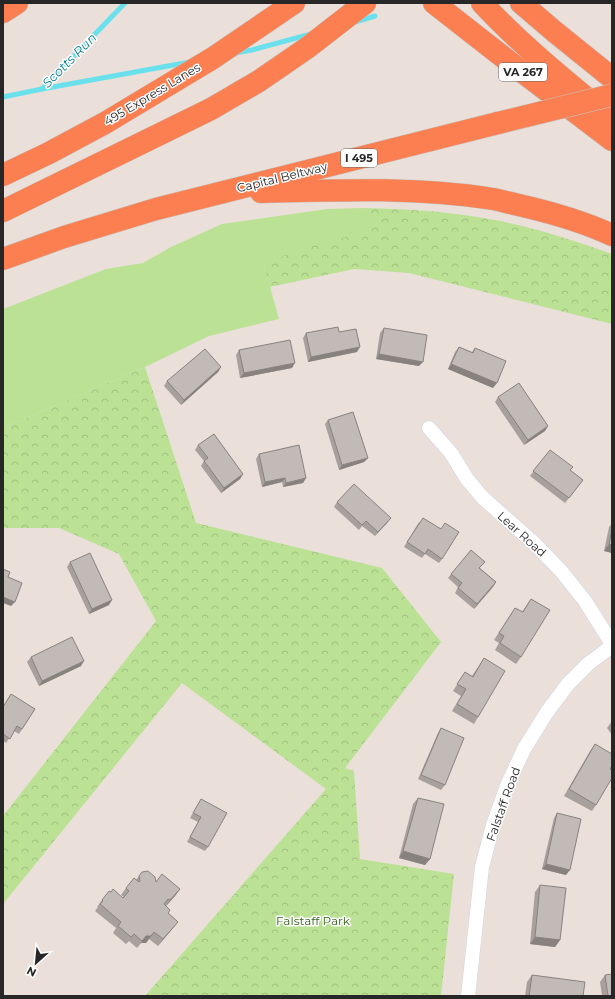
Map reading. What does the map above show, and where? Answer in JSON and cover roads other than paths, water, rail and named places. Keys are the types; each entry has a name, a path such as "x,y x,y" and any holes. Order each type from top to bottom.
{"highway":[{"path":"3,12 17,3"},
{"name":"495 Express Lanes","path":"3,175 49,153 105,123 213,58 294,3"},
{"path":"3,211 211,109 259,81 307,48 365,3"},
{"name":"VA 267","path":"434,3 612,140"},
{"path":"482,3 554,72 612,119"},
{"path":"521,3 612,78"},
{"name":"Capital Beltway","path":"3,259 64,237 156,209 612,95"},
{"path":"220,193 348,189 449,193 495,199 544,211 602,230 612,235"}],"street":[{"name":"Lear Road","path":"429,428 451,453 467,480 483,498 535,544 562,572 585,601 612,645"},
{"name":"Falstaff Road","path":"468,996 482,867 493,825 507,786 524,749 547,712 568,684 588,664 612,645"}],"waterway":[{"name":"Scotts Run","path":"3,97 42,89 125,3"},
{"path":"355,22 375,16"},
{"path":"235,53 252,50 311,34"},
{"path":"42,89 190,62"}],"park label":[{"name":"Falstaff Park","path":"313,920"}]}
